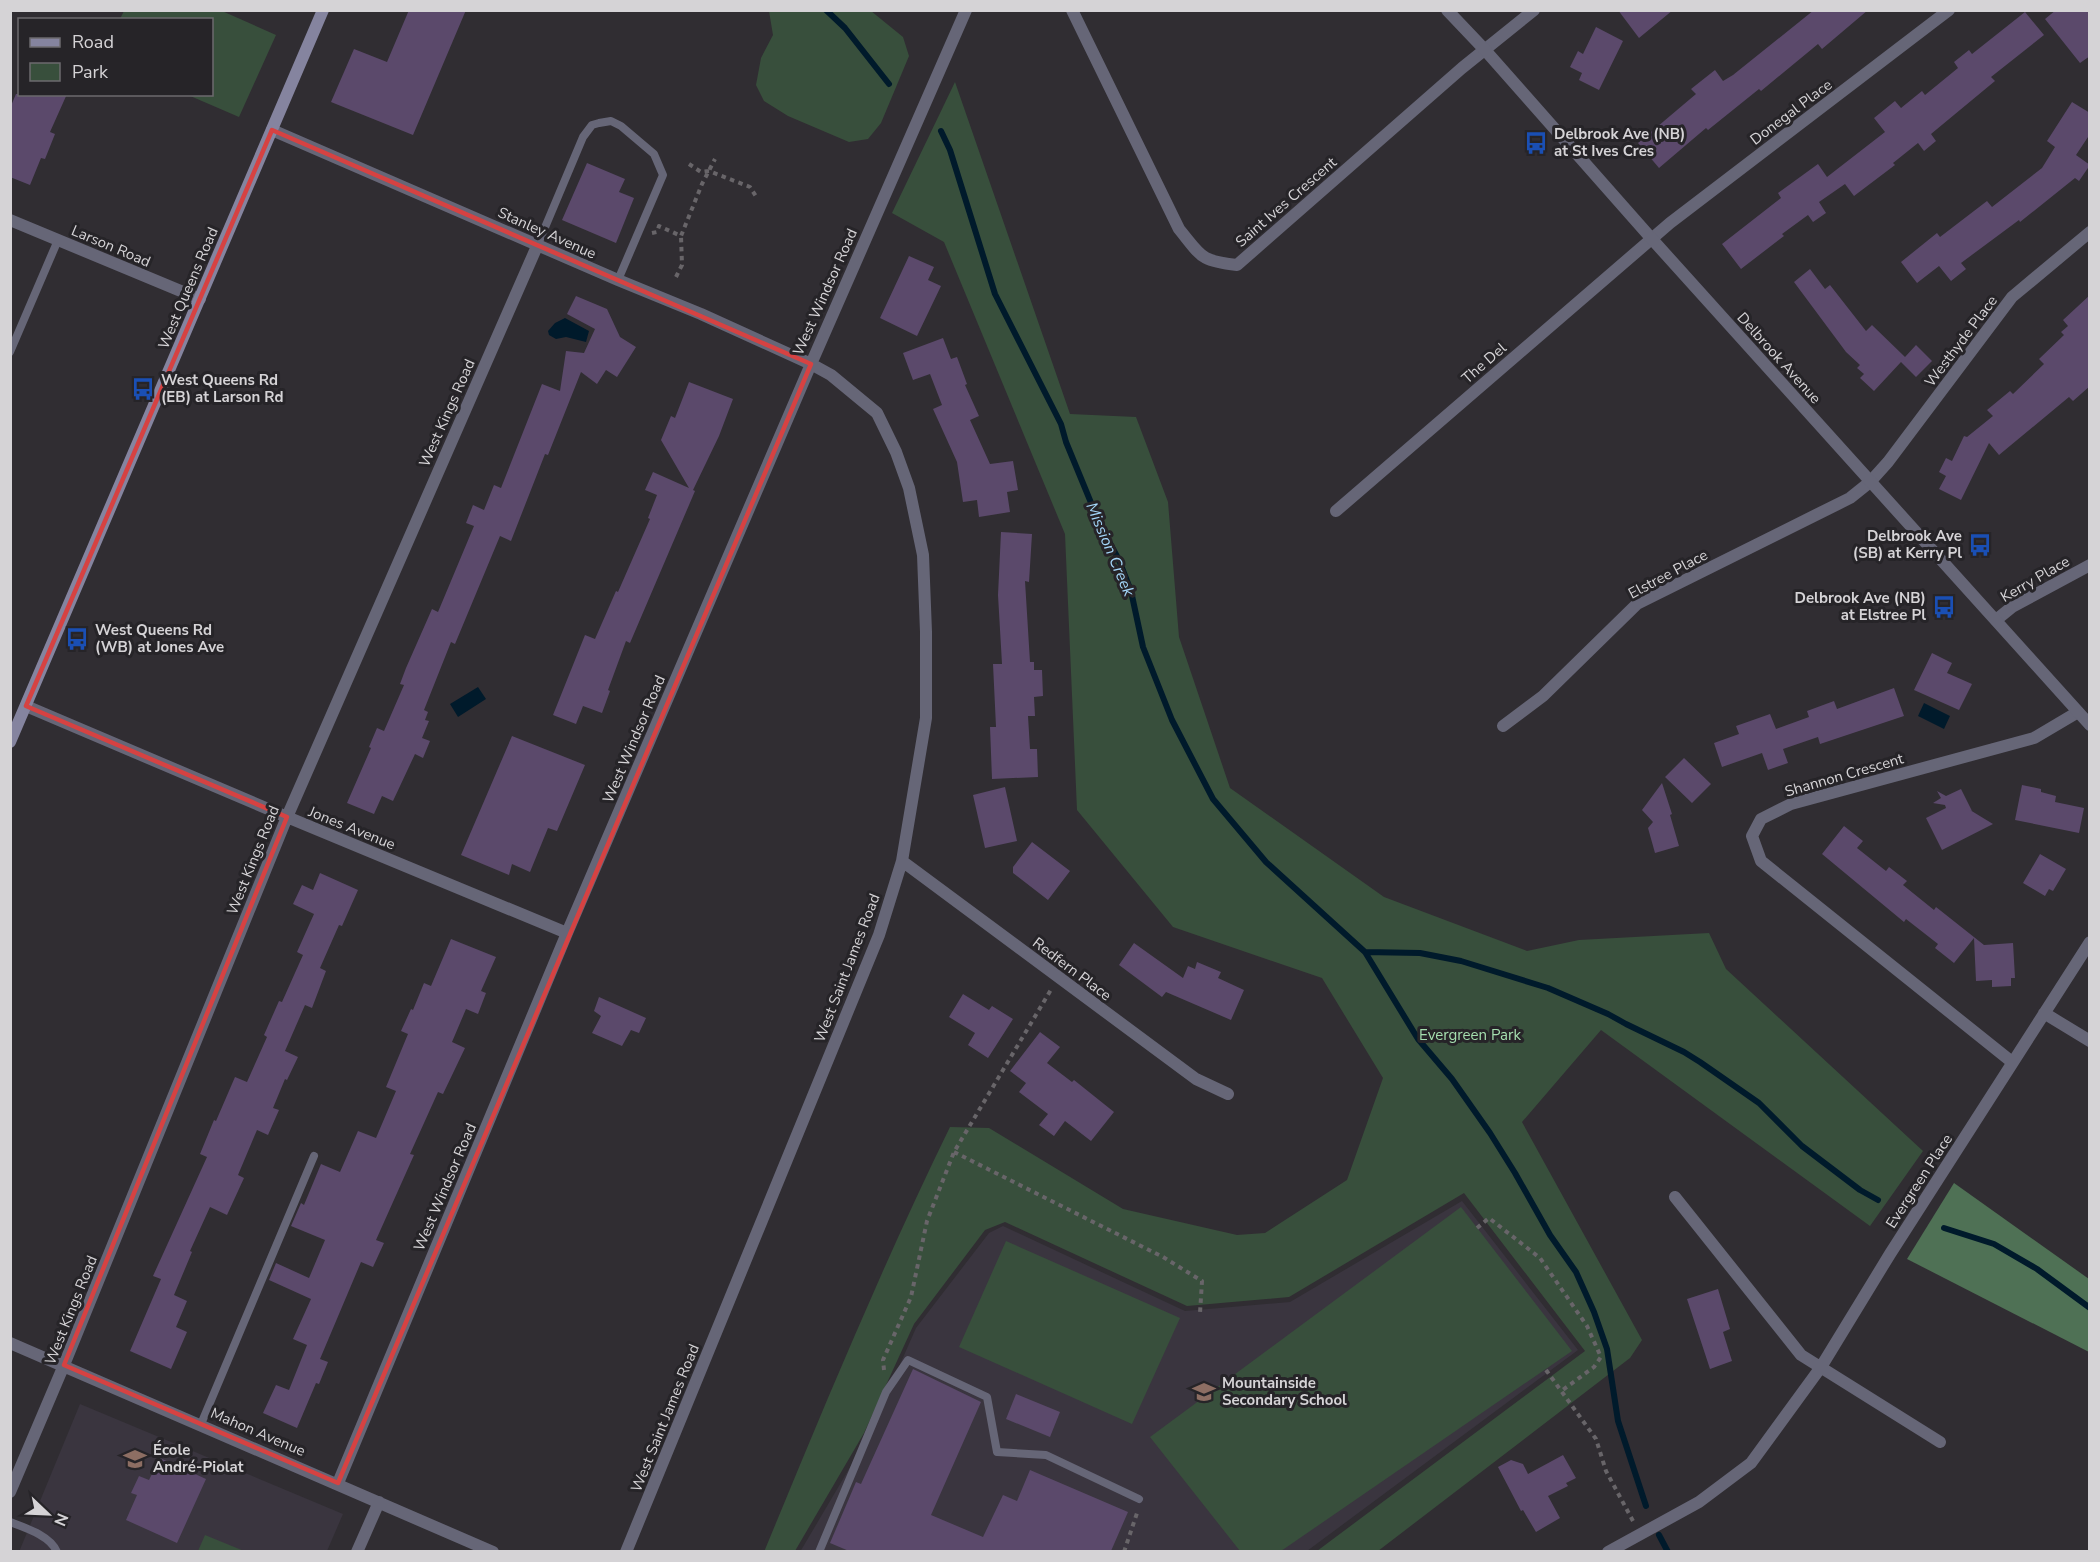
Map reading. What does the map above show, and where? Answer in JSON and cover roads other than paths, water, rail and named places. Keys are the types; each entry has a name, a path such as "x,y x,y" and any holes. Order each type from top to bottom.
{"main road":[{"name":"West Queens Road","path":"10,742 323,10"}],"street":[{"name":"West Windsor Road","path":"338,1483 567,933 811,364 966,10"},
{"name":"Saint Ives Crescent","path":"1072,10 1179,228 1202,257 1237,265 1485,50"},
{"name":"Delbrook Avenue","path":"1446,10 1485,50 1651,238 2090,725"},
{"path":"1485,50 1534,10"},
{"name":"Donegal Place","path":"1651,238 1949,10"},
{"name":"Stanley Avenue","path":"272,130 701,314 811,364"},
{"name":"Larson Road","path":"10,220 200,299"},
{"name":"Westhyde Place","path":"1870,482 1888,462 2012,297 2090,232"},
{"name":"The Del","path":"1336,511 1651,238"},
{"name":"West Kings Road","path":"10,1492 287,817 538,244"},
{"name":"West Saint James Road","path":"626,1551 879,935 902,861 926,718 923,555 909,488 878,413 831,375 811,364"},
{"name":"Elstree Place","path":"1503,726 1543,696 1637,604 1850,498 1870,482"},
{"name":"Kerry Place","path":"1996,620 2012,607 2090,566"},
{"name":"Jones Avenue","path":"26,706 567,933"},
{"name":"Shannon Crescent","path":"2012,1062 1761,861 1752,836 1761,819 1791,804 2034,738 2078,712"},
{"name":"Redfern Place","path":"902,861 1196,1079 1228,1094"},
{"name":"Evergreen Place","path":"1608,1551 1699,1502 1751,1463 1821,1367 2090,942"},
{"path":"2044,1013 2090,1041"},
{"path":"1675,1197 1801,1354 1940,1442"},
{"name":"Mahon Avenue","path":"10,1343 494,1551"},
{"path":"357,1551 378,1502"}],"lane":[{"path":"538,244 583,137 592,126 611,121 621,126 654,154 663,176 618,280"},
{"path":"10,352 58,240"},
{"path":"201,1424 314,1156"},
{"path":"819,1551 886,1392 908,1360 987,1397 997,1452 1046,1455 1139,1499"},
{"path":"10,1522 51,1542 57,1551"}],"water":[{"path":"565,318 589,331 586,342 566,337 556,339 549,335 548,331 555,323"},
{"path":"478,687 486,699 458,717 450,704"},
{"path":"1924,703 1950,716 1944,729 1918,716"}],"waterway":[{"name":"Mission Creek","path":"826,10 845,28 889,84"},
{"name":"Mission Creek","path":"941,131 950,150 995,294 1061,424 1066,442 1101,527 1119,560 1131,591 1143,647 1172,720 1213,799 1266,862 1365,952 1418,1039 1452,1079 1490,1133 1550,1235 1576,1272 1607,1349 1618,1421 1646,1506"},
{"path":"1365,952 1420,953 1461,961 1548,988 1608,1014 1700,1062 1759,1103 1802,1146 1860,1190 1878,1200"},
{"path":"1944,1228 1994,1244 2037,1269 2090,1308"},
{"path":"1659,1535 1668,1552"}],"place":[{"name":"Delbrook Ave (NB) at St Ives Cres","path":"1536,143"},
{"name":"West Queens Rd (EB) at Larson Rd","path":"143,389"},
{"name":"Delbrook Ave (SB) at Kerry Pl","path":"1980,545"},
{"name":"Delbrook Ave (NB) at Elstree Pl","path":"1944,607"},
{"name":"West Queens Rd (WB) at Jones Ave","path":"77,639"},
{"name":"Mountainside Secondary School","path":"1204,1392"},
{"name":"École André-Piolat","path":"135,1459"}],"park label":[{"name":"Evergreen Park","path":"1470,1035"}]}
